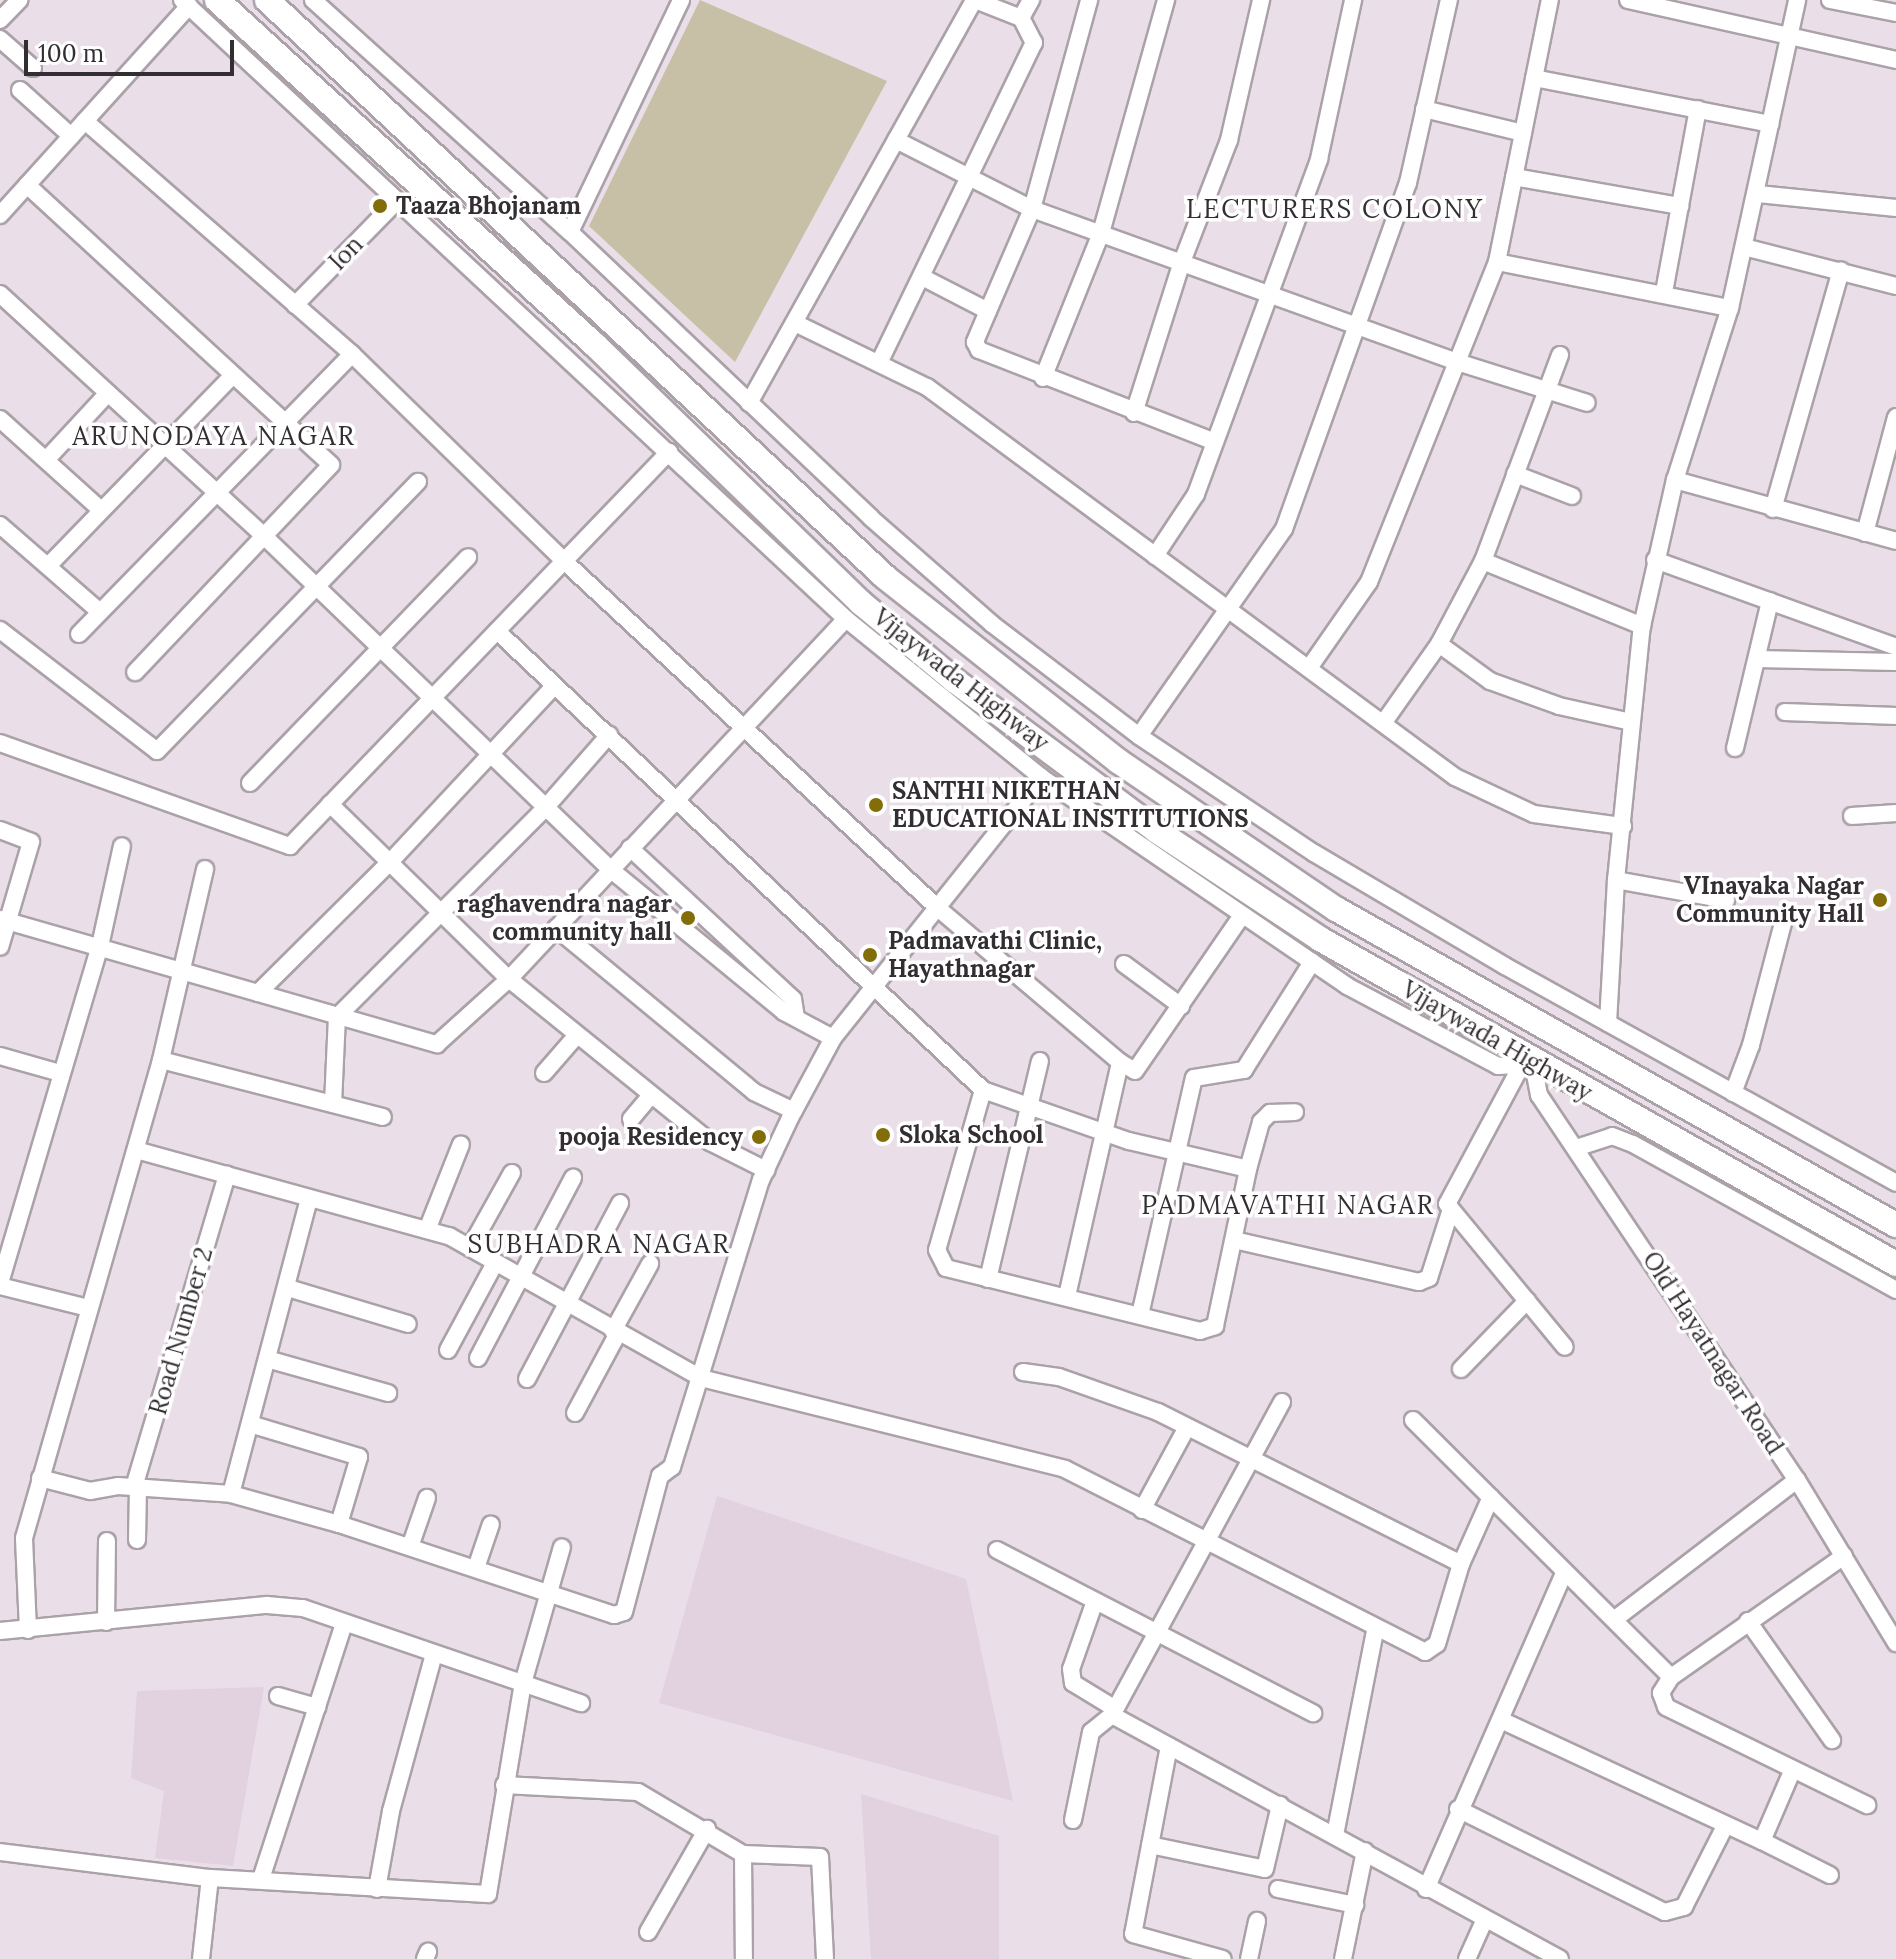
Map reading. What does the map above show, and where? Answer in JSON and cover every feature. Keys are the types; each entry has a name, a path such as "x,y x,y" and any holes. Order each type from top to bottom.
{"highway":[{"name":"Vijaywada Highway","path":"217,0 595,345 861,603 954,680 1157,831 1320,939 1526,1066 1896,1264"},
{"name":"Vijaywada Highway","path":"267,0 813,510 977,655 1245,851 1466,985 1896,1225"},
{"path":"790,534 813,510"}],"street":[{"path":"0,20 19,0"},
{"path":"313,0 570,232 749,403 992,624 1139,736 1314,853 1608,1023 1896,1183"},
{"path":"570,232 681,0"},
{"path":"749,403 797,324 975,0 1021,18 1034,43 879,363"},
{"path":"1021,18 1031,0"},
{"path":"1089,0 1032,209 975,347 1043,378 1215,442"},
{"path":"1043,378 1101,233 1166,0"},
{"path":"1134,413 1182,262 1229,140 1261,0"},
{"path":"1155,556 1196,494 1267,292 1319,159 1353,0"},
{"path":"1139,736 1232,608 1284,529 1354,324 1408,183 1449,0"},
{"path":"1309,668 1369,582 1454,361 1497,262 1550,0"},
{"path":"1628,0 1896,60"},
{"path":"1608,1023 1616,880 1642,626 1675,480 1730,308 1758,194 1797,0"},
{"path":"1830,0 1896,13"},
{"path":"4,204 27,185 85,121 185,3 846,619 1041,777 1241,917 1312,962 1498,1066 1526,1066 1447,1204 1565,1347"},
{"path":"0,39 33,68"},
{"path":"1534,78 1771,124"},
{"path":"20,90 71,136"},
{"path":"1424,109 1523,133"},
{"path":"1664,292 1698,109"},
{"path":"85,121 352,354 564,561 940,910 1120,1062 1135,1071 1241,917"},
{"path":"896,140 1032,209 1454,361 1587,403"},
{"path":"1514,177 1680,206"},
{"path":"27,185 331,465 135,672"},
{"path":"1758,194 1896,208"},
{"name":"Ion","path":"295,305 397,201"},
{"path":"1744,247 1896,286"},
{"path":"1497,262 1664,292 1730,308"},
{"path":"1773,509 1841,270"},
{"path":"922,277 988,311"},
{"path":"0,294 264,536 610,869 784,1012 833,1038"},
{"path":"797,324 927,387 1155,556 1232,608 1455,777 1534,814 1623,826"},
{"path":"79,634 352,354"},
{"path":"1384,722 1439,644 1483,561 1560,355"},
{"path":"48,566 163,443 233,375"},
{"path":"46,460 108,393"},
{"path":"1865,533 1896,417"},
{"path":"0,419 100,509"},
{"path":"0,743 290,846 669,452"},
{"path":"1515,474 1572,496"},
{"path":"1675,480 1896,541"},
{"path":"0,630 157,751 418,482"},
{"path":"0,525 99,611"},
{"path":"250,783 468,557"},
{"path":"1655,560 1896,647"},
{"path":"1483,561 1642,626"},
{"path":"1735,748 1770,601"},
{"path":"4,920 437,1044 509,979 846,619"},
{"path":"497,631 983,1090 1103,1131 1248,1169"},
{"path":"1439,644 1490,681 1559,706 1631,722"},
{"path":"1757,659 1896,662"},
{"path":"258,993 391,861 554,686"},
{"path":"1785,712 1896,716"},
{"path":"333,1104 337,1017 546,807 609,735"},
{"path":"40,1478 90,1491 136,1487 231,1494 339,1524 614,1615 624,1612 660,1476 672,1467 766,1170 794,1111 833,1038 940,910 1041,777"},
{"path":"330,804 443,911 509,979 710,1142 766,1170"},
{"path":"1852,816 1896,813"},
{"path":"0,830 31,842 4,920 0,947"},
{"path":"88,1308 0,1285 60,1073 100,946 122,846"},
{"path":"630,848 793,999 799,1009 796,1017"},
{"path":"28,1630 24,1538 161,1060 205,869"},
{"path":"1616,880 1726,900"},
{"path":"1733,1093 1751,1045 1785,915"},
{"path":"556,928 754,1092 794,1111"},
{"path":"1140,1315 1194,1078 1244,1070 1312,962"},
{"path":"1124,964 1181,1006"},
{"path":"544,1073 577,1035"},
{"path":"0,1056 60,1073"},
{"path":"161,1060 383,1117"},
{"path":"988,1279 1040,1061"},
{"path":"1067,1296 1120,1062"},
{"name":"Old Hayatnagar Road","path":"1526,1066 1539,1095 1797,1480 1896,1643"},
{"path":"983,1090 937,1250 946,1268 1200,1331 1215,1326 1261,1122 1270,1113 1295,1112"},
{"path":"631,1119 650,1096"},
{"path":"1576,1148 1612,1136 1633,1144 1896,1290"},
{"path":"427,1230 461,1144"},
{"path":"136,1150 427,1230 470,1248 701,1378 1065,1469 1375,1631 1431,1652 1461,1564 1491,1497"},
{"path":"470,1248 512,1173"},
{"name":"Road Number 2","path":"137,1540 136,1487 227,1175"},
{"path":"478,1358 523,1279 573,1178"},
{"path":"231,1494 288,1288 309,1198"},
{"path":"527,1379 620,1203"},
{"path":"1234,1240 1419,1282 1429,1278 1451,1209"},
{"path":"448,1350 495,1263"},
{"path":"575,1413 650,1264"},
{"path":"288,1288 408,1324"},
{"path":"1461,1369 1527,1301"},
{"path":"267,1359 388,1393"},
{"path":"1023,1372 1083,1385 1187,1427 1461,1564"},
{"path":"1073,1820 1091,1732 1113,1711 1282,1402"},
{"path":"1413,1420 1671,1677"},
{"path":"250,1424 359,1457 339,1524"},
{"path":"1142,1510 1187,1427"},
{"path":"1615,1619 1797,1480"},
{"path":"410,1547 427,1498"},
{"path":"476,1568 491,1524"},
{"path":"106,1622 107,1541"},
{"path":"0,1852 210,1878 488,1894 493,1889 504,1785 523,1683 562,1547"},
{"path":"997,1550 1313,1713"},
{"path":"1844,1556 1671,1677 1661,1693 1666,1707 1867,1805"},
{"path":"1426,1889 1458,1809 1503,1721 1564,1573"},
{"path":"1095,1601 1071,1669 1073,1683 1169,1746 1365,1851 1484,1921 1560,1959"},
{"path":"0,1631 267,1605 303,1608 581,1703"},
{"path":"1748,1621 1832,1740"},
{"path":"261,1879 344,1623"},
{"path":"1335,1835 1375,1631"},
{"path":"377,1889 391,1811 434,1654"},
{"path":"278,1696 317,1707"},
{"path":"1503,1721 1724,1828 1762,1841 1830,1875"},
{"path":"1169,1746 1133,1934 1223,1959"},
{"path":"1762,1841 1793,1769"},
{"path":"504,1785 617,1787 638,1792 707,1829 743,1854 820,1857 825,1959"},
{"path":"1150,1845 1265,1869 1280,1805"},
{"path":"1458,1809 1665,1912 1684,1907 1724,1828"},
{"path":"648,1932 707,1829"},
{"path":"1343,1959 1365,1851"},
{"path":"743,1854 744,1959"},
{"path":"201,1959 210,1878"},
{"path":"1278,1889 1355,1905"},
{"path":"1249,1959 1257,1921"},
{"path":"1467,1959 1484,1921"}],"shaded area":[{"path":"700,0 887,81 735,362 589,226"},
{"path":"717,1496 966,1579 1013,1801 659,1703"},
{"path":"264,1687 233,1866 155,1858 164,1791 131,1778 137,1691"},
{"path":"861,1794 999,1836 999,1959 871,1959"}],"place":[{"name":"Taaza Bhojanam","path":"380,206"},
{"name":"SANTHI NIKETHAN EDUCATIONAL INSTITUTIONS","path":"876,805"},
{"name":"VInayaka Nagar Community Hall","path":"1880,900"},
{"name":"raghavendra nagar community hall","path":"688,918"},
{"name":"Padmavathi Clinic, Hayathnagar","path":"870,955"},
{"name":"Sloka School","path":"883,1135"},
{"name":"pooja Residency","path":"759,1137"}],"district":[{"name":"LECTURERS COLONY","path":"1335,209"},
{"name":"ARUNODAYA NAGAR","path":"214,436"},
{"name":"PADMAVATHI NAGAR","path":"1288,1205"},
{"name":"SUBHADRA NAGAR","path":"599,1244"}]}
